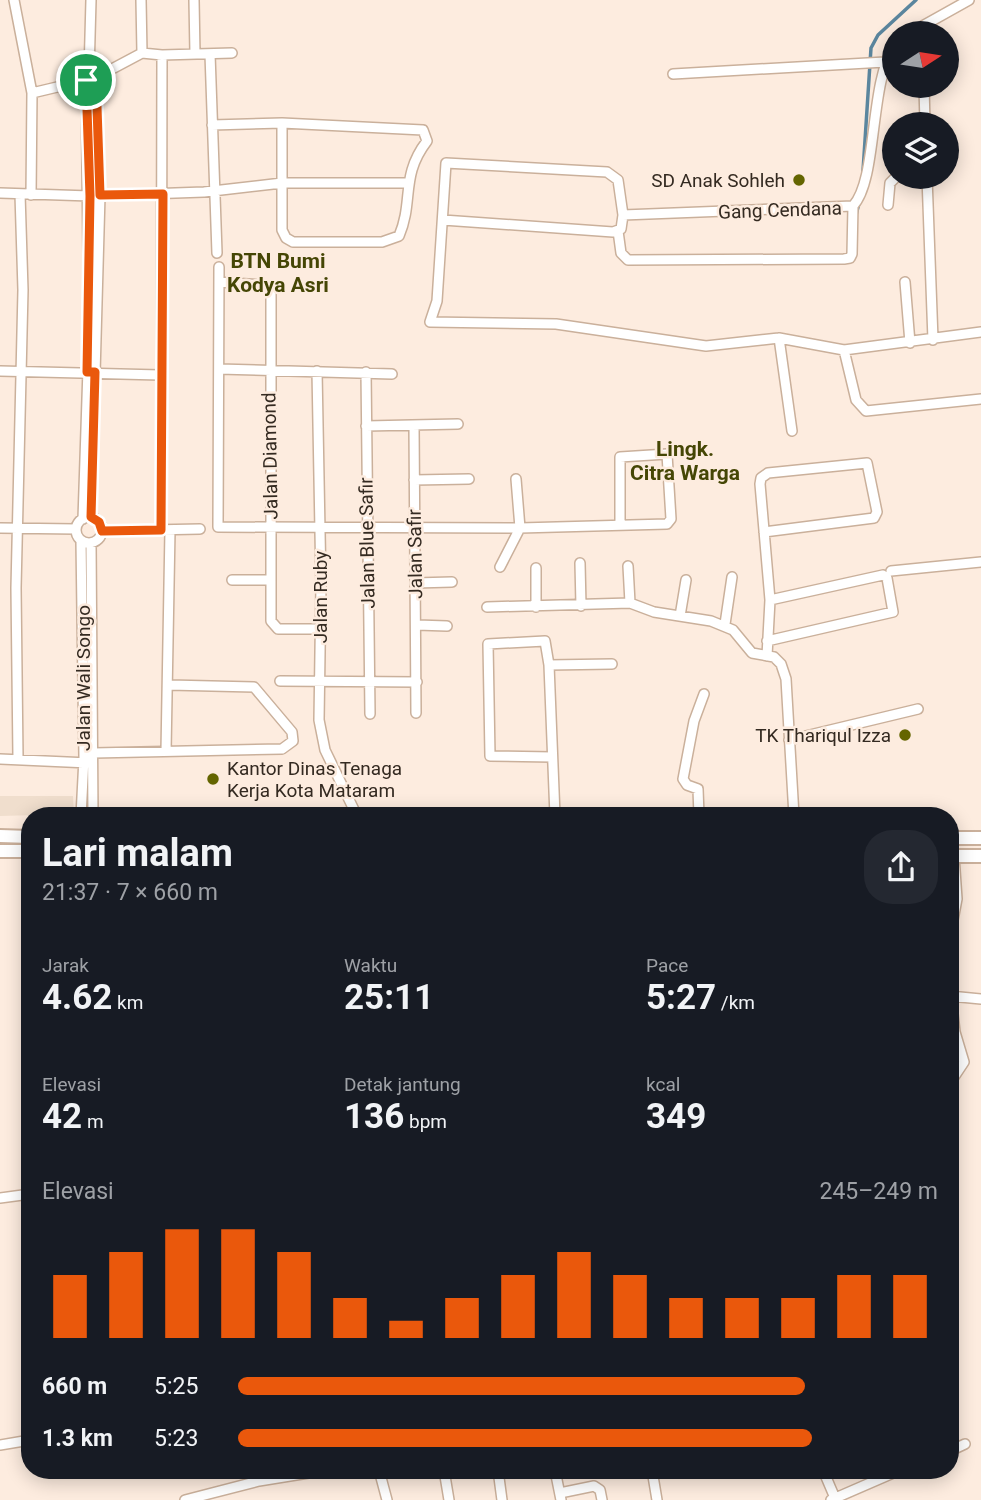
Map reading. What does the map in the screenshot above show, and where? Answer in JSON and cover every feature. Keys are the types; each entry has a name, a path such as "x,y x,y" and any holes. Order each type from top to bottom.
{"main road":[{"path":"0,836 21,836"},
{"path":"959,838 981,838"},
{"path":"0,851 21,851"},
{"path":"959,856 981,856"}],"street":[{"path":"14,0 32,93 31,195"},
{"path":"0,528 76,529 87,518 95,372 91,0"},
{"path":"141,0 142,53"},
{"path":"194,0 195,54"},
{"path":"935,21 969,0"},
{"path":"32,93 90,77 142,53 232,53"},
{"path":"210,54 217,253"},
{"path":"162,55 160,376 169,685 166,751"},
{"name":"Gang Cendana","path":"623,215 853,206 866,169 876,64 882,58"},
{"path":"673,74 876,64"},
{"path":"212,125 282,123 420,128 426,133 427,141 416,157 407,183 406,220 395,239 382,242 293,242 282,232 282,123"},
{"path":"853,206 850,258 628,260 621,253 615,232 623,215 618,180 607,172 446,163 438,301 430,322 556,324 706,346 779,338 844,350 981,332"},
{"path":"0,192 31,195 163,194 282,183 407,183"},
{"path":"888,205 889,189"},
{"path":"927,189 933,340"},
{"path":"18,758 20,194"},
{"path":"443,220 615,232"},
{"path":"219,267 219,527 520,528 664,524 670,522 667,454 620,457 620,524"},
{"name":"Jalan Diamond","path":"219,282 264,285 269,288 273,627 320,629"},
{"path":"905,282 910,343"},
{"path":"779,338 792,431"},
{"path":"844,350 856,400 866,411 981,399"},
{"path":"219,369 392,374"},
{"path":"0,371 160,376"},
{"name":"Jalan Ruby","path":"317,371 321,681 319,720 323,743 353,807"},
{"name":"Jalan Blue Safir","path":"366,372 370,714"},
{"path":"366,426 458,424"},
{"name":"Jalan Safir","path":"414,425 416,713"},
{"path":"764,532 874,518 877,512 867,463 764,474 760,484 764,532 770,600 766,656"},
{"path":"414,480 469,479"},
{"path":"500,568 520,528 516,479"},
{"path":"87,518 99,522 102,531"},
{"path":"76,529 86,542 102,531 200,528"},
{"name":"Jalan Wali Songo","path":"86,542 94,758 93,807"},
{"name":"Jalan Wali Songo","path":"81,807 86,542"},
{"path":"891,571 981,562"},
{"path":"580,563 581,606"},
{"path":"628,566 630,603"},
{"path":"536,568 536,607"},
{"path":"767,641 893,612 887,578 883,575 770,600"},
{"path":"726,624 732,577"},
{"path":"232,580 271,580"},
{"path":"680,616 686,580"},
{"path":"415,583 452,582"},
{"path":"487,607 630,603 654,612 726,624 752,653 778,660 785,674 793,807"},
{"path":"417,625 447,626"},
{"path":"552,757 490,756 488,644 545,641 549,665 555,807"},
{"path":"549,665 612,664"},
{"path":"280,681 417,682"},
{"path":"0,759 83,763 94,758 166,751 282,749 292,743 292,732 254,687 169,685"},
{"path":"699,807 698,789 687,785 683,779 694,721 704,694"},
{"path":"789,740 918,709"},
{"path":"959,995 981,999"},
{"path":"959,1045 964,1062 959,1070"},
{"path":"0,1198 21,1195"},
{"path":"0,1445 21,1442"},
{"path":"959,1447 965,1444"},
{"path":"184,1500 271,1479"},
{"path":"381,1479 387,1500"},
{"path":"446,1479 449,1500"},
{"path":"499,1479 502,1500"},
{"path":"654,1479 657,1500"},
{"path":"826,1479 833,1499 873,1479"},
{"path":"560,1496 594,1486 600,1490 602,1500"}],"shaded area":[{"path":"0,796 73,796 74,807 21,807 21,815 0,816"}],"waterway":[{"path":"863,171 871,48 878,35 916,0"},
{"path":"856,215 860,199"}],"place":[{"name":"SD Anak Sohleh","path":"799,180"},
{"name":"TK Thariqul Izza","path":"905,735"},
{"name":"Kantor Dinas Tenaga Kerja Kota Mataram","path":"213,779"}],"district":[{"name":"BTN Bumi Kodya Asri","path":"278,273"},
{"name":"Lingk. Citra Warga","path":"685,461"}],"route":[{"path":"96,78 100,195 163,194 161,530 102,531 99,522 91,517 95,372 87,372 90,196 86,80 96,78"}]}
